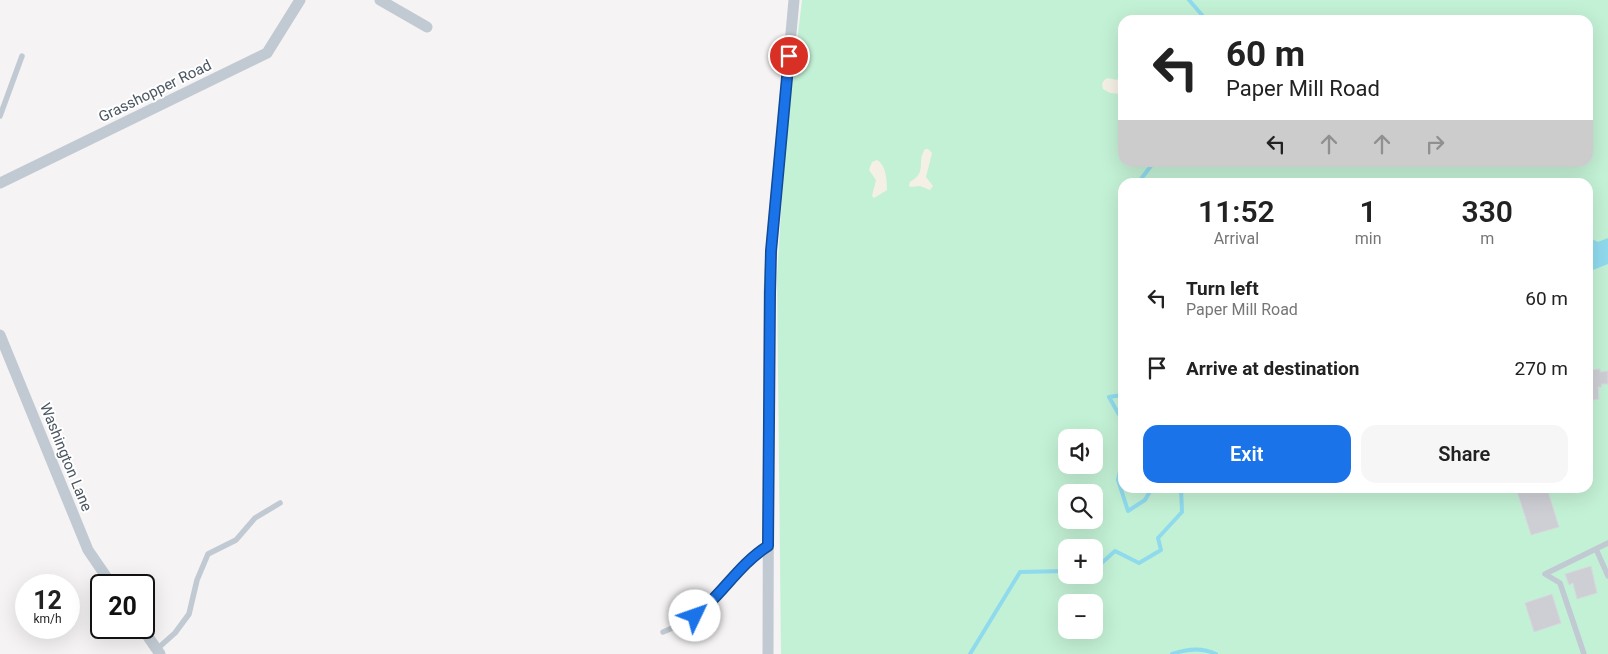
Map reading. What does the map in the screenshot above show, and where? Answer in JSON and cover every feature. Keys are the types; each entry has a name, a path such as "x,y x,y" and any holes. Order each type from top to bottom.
{"street":[{"name":"Grasshopper Road","path":"0,183 267,53 300,0"},
{"path":"768,654 768,358 771,251 794,0"},
{"path":"385,1 427,27"},
{"name":"Washington Lane","path":"0,335 88,550 104,574"},
{"path":"150,639 158,651"}],"lane":[{"path":"0,116 22,56"},
{"path":"158,651 189,614 197,580 208,554 236,540 255,518 280,503"},
{"path":"1584,654 1560,583 1546,574 1608,543"},
{"path":"663,632 683,623 700,612 716,598 747,561 768,546"},
{"path":"1596,549 1608,576"}],"green space":[{"path":"802,0 1608,0 1608,654 781,654 777,276 786,134"}],"sand":[{"path":"1105,79 1118,79 1118,94 1110,93 1103,89 1102,84"},
{"path":"925,149 932,153 926,177 933,186 930,190 920,186 910,187 909,185 919,174 921,158"},
{"path":"877,160 884,169 887,190 874,198 872,196 876,180 869,170 872,162"}],"water":[{"path":"1608,238 1608,264 1593,270 1593,240 1598,242"}],"building":[{"path":"1600,369 1600,372 1608,371 1608,384 1601,384 1602,387 1598,387 1599,399 1593,400 1593,370"},
{"path":"1518,493 1549,493 1559,527 1531,535"},
{"path":"1591,566 1597,593 1577,599 1573,583 1569,585 1565,574"},
{"path":"1552,594 1561,623 1534,632 1525,603"}],"waterway":[{"path":"1189,0 1202,15"},
{"path":"1142,178 1150,167"},
{"path":"1118,396 1109,397 1118,413"},
{"path":"1122,493 1128,511 1145,500 1149,493"},
{"path":"1103,562 1115,551 1139,563 1161,550 1158,538 1182,512 1181,493"},
{"path":"970,654 1020,572 1058,571"},
{"path":"1172,654 1194,650 1205,650 1216,654"}],"route":[{"path":"695,616 716,598 747,561 768,546 768,358 771,251 789,56"}]}
